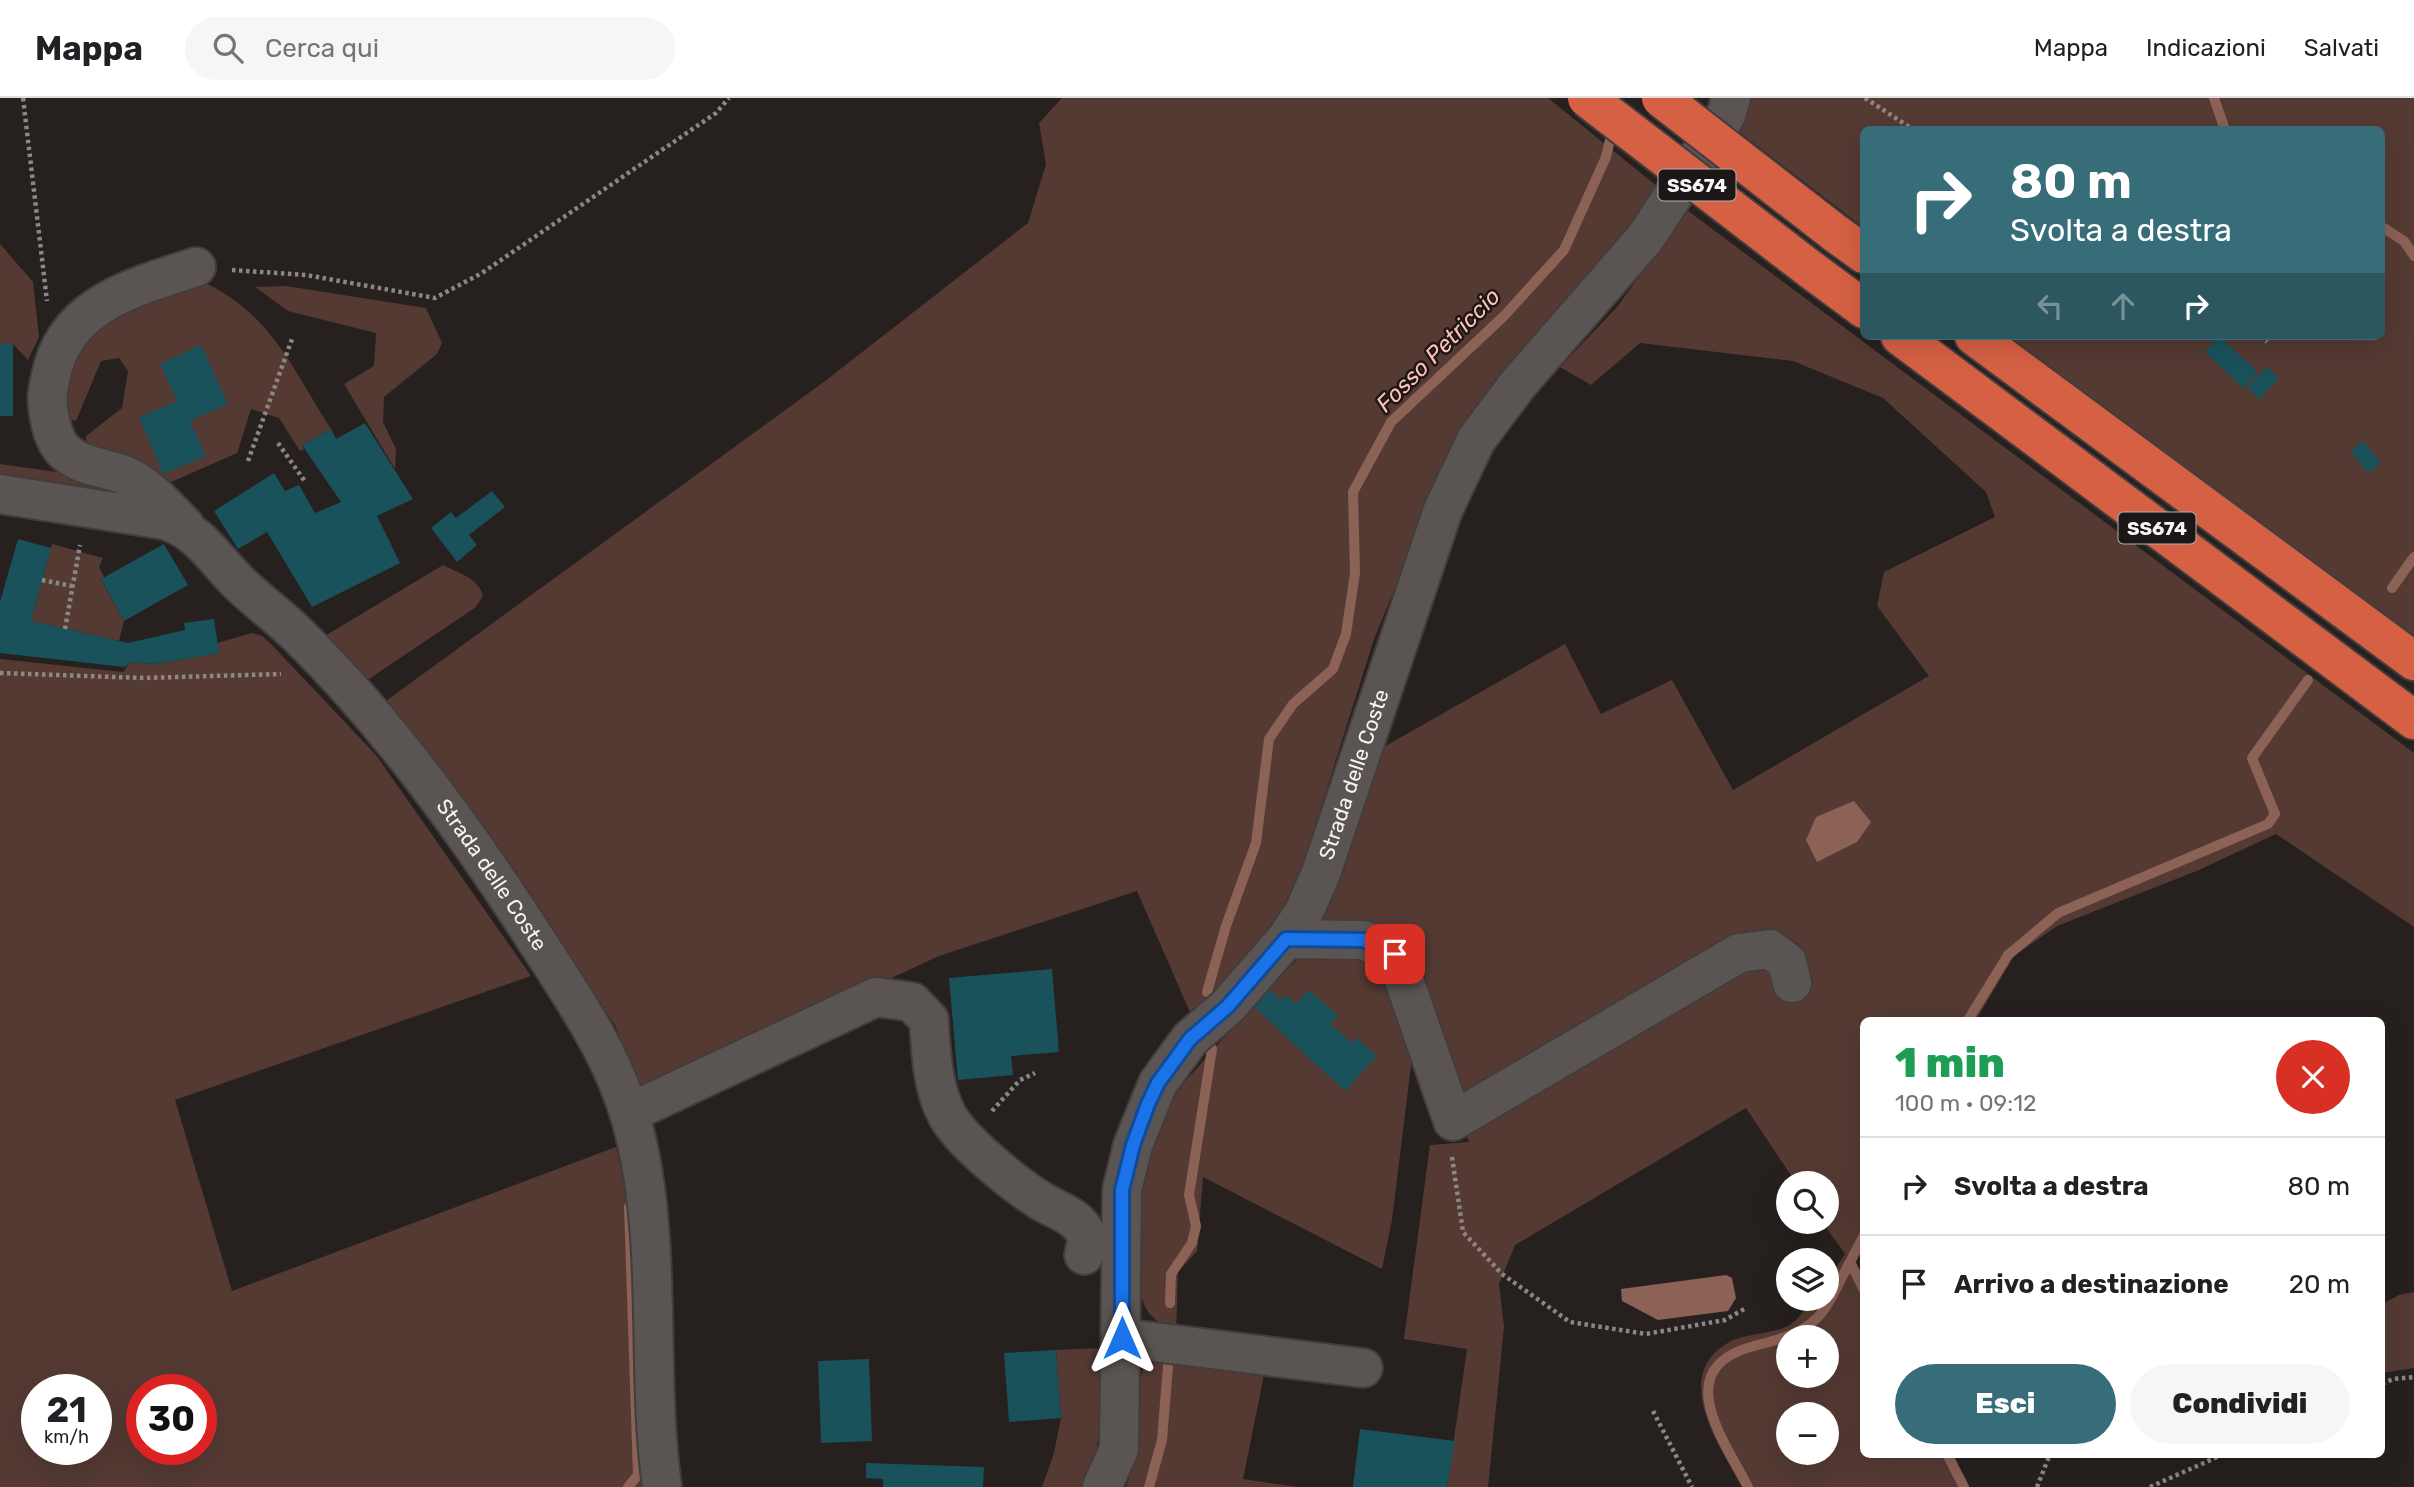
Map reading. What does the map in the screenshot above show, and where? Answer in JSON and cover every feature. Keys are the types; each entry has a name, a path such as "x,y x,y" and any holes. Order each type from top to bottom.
{"highway":[{"name":"SS674","path":"1587,98 1860,306"},
{"name":"SS674","path":"1661,98 1849,244"},
{"name":"SS674","path":"1904,340 2414,720"},
{"name":"SS674","path":"1980,340 2414,660"}],"street":[{"name":"Strada delle Coste","path":"1102,1487 1119,1449 1122,1190 1133,1145 1148,1104 1158,1083 1190,1039 1228,1006 1286,939 1303,914 1321,873 1443,510 1476,440 1518,384 1646,237 1726,115 1731,98"},
{"path":"186,528 144,485 122,474 84,464 63,451 51,428 47,398 55,354 87,313 123,292 197,267"},
{"name":"Strada delle Coste","path":"0,494 165,520 186,528 239,583 298,634 361,702 498,880 594,1030 614,1070 636,1135 650,1225 656,1445 662,1487"},
{"path":"1286,939 1363,940 1395,954 1453,1121 1739,953 1770,949 1787,962 1792,983"},
{"path":"629,1113 876,997 912,1002 929,1020 931,1064 947,1116 988,1161 1039,1200 1082,1224 1088,1237 1084,1255"},
{"path":"1122,1338 1363,1368"}],"path":[{"path":"23,98 39,246 55,354"},
{"path":"197,267 306,275 435,298 482,273 716,113 729,98"},
{"path":"1865,98 1908,126"},
{"path":"248,461 292,339"},
{"path":"278,443 306,483"},
{"path":"65,629 78,551 92,508"},
{"path":"43,580 72,586"},
{"path":"0,673 144,678 334,673"},
{"path":"969,1140 981,1129 997,1102 1020,1080 1035,1073"},
{"path":"1453,1121 1452,1157 1464,1232 1503,1275 1570,1322 1646,1334 1726,1320 1746,1308"},
{"path":"2385,1383 2414,1377"},
{"path":"1653,1411 1692,1487"},
{"path":"2037,1487 2048,1458"},
{"path":"2150,1487 2215,1458"}],"shaded area":[{"path":"1062,98 1548,98 1658,187 1606,262 1460,431 1374,639 1302,868 1286,907 1269,935 1193,1019 1137,891 939,956 642,1093 615,1025 386,701 825,381 1028,223 1046,164 1039,123"},
{"path":"1748,98 2414,98 2414,639 2014,340 2385,340 2385,126 1860,126 1860,225 1733,127"},
{"path":"1687,210 2414,753 2414,927 2276,834 2199,870 2057,926 2014,956 1978,1017 1860,1017 1860,1254 1856,1262 1860,1270 1860,1458 1955,1458 1969,1487 1742,1487 1713,1434 1701,1394 1702,1375 1710,1358 1726,1344 1776,1330 1776,1388 1839,1388 1839,1325 1790,1325 1803,1311 1839,1311 1839,1263 1845,1254 1831,1234 1839,1234 1839,1171 1788,1171 1746,1108 1515,1245 1499,1284 1504,1327 1488,1487 1447,1487 1467,1349 1404,1339 1430,1145 1469,1142 1407,951 1304,929 1344,870 1382,748 1565,644 1601,714 1672,680 1733,790 1929,676 1877,606 1884,572 1995,517 1986,492 1883,398 1793,361 1640,343 1591,385 1560,367 1617,307"},
{"path":"0,244 33,282 39,337 28,360 13,344 0,344"},
{"path":"197,279 222,292 261,324 290,362 331,429 302,445 304,449 300,451 279,418 251,409 237,453 169,483 87,445 86,436 122,408 128,371 119,358 101,361 76,421 65,418 69,360 98,319"},
{"path":"286,286 426,308 442,343 437,354 384,397 383,422 396,449 395,469 344,384 374,366 376,333 288,311 255,287"},
{"path":"0,464 120,481 159,513 0,487"},
{"path":"52,544 103,558 99,567 104,577 101,580 124,621 119,641 31,621"},
{"path":"443,565 467,577 481,590 483,596 476,607 366,681 323,637"},
{"path":"252,633 262,636 272,645 376,755 531,976 175,1100 232,1291 616,1147 635,1227 647,1487 0,1487 0,659 123,672 130,662 156,664 218,653 217,643"},
{"path":"1854,801 1871,822 1857,842 1817,862 1806,840 1816,817"},
{"path":"1309,948 1389,963 1414,1041 1392,1220 1382,1269 1203,1177 1197,1251 1178,1272 1176,1331 1163,1325 1147,1311 1140,1283 1143,1174 1156,1126 1166,1106 1180,1088 1246,1013"},
{"path":"1726,1275 1732,1278 1736,1298 1728,1311 1658,1320 1622,1301 1621,1289"},
{"path":"2414,1292 2414,1368 2385,1373 2385,1302 2399,1295"},
{"path":"1102,1348 1099,1436 1085,1487 1042,1487 1054,1453 1061,1418 1056,1350"},
{"path":"1160,1360 1264,1375 1243,1479 1298,1487 1126,1487 1134,1456 1138,1396 1144,1365"}],"building":[{"path":"2216,340 2223,340 2258,372 2243,388 2205,352"},
{"path":"0,344 13,344 13,416 0,416"},
{"path":"201,345 228,404 190,421 206,456 163,474 139,417 177,401 160,364"},
{"path":"2267,367 2279,378 2259,399 2247,387"},
{"path":"365,423 413,499 377,516 400,563 312,607 267,532 238,549 214,511 274,473 285,491 299,485 315,513 341,502 302,445 331,429 336,439"},
{"path":"2363,441 2381,463 2368,473 2350,451"},
{"path":"492,491 505,507 469,535 477,545 457,562 431,528 451,512 456,518"},
{"path":"18,539 51,548 31,621 128,643 185,630 184,623 214,619 219,653 156,664 130,662 125,667 0,653 0,602"},
{"path":"164,544 188,585 124,621 101,579"},
{"path":"1052,969 1059,1052 1011,1056 1013,1075 958,1080 949,978"},
{"path":"1268,988 1281,1000 1286,995 1296,1004 1309,990 1338,1016 1330,1024 1352,1043 1357,1038 1377,1056 1345,1091 1252,1005"},
{"path":"1056,1350 1061,1418 1009,1422 1004,1353"},
{"path":"869,1359 872,1441 821,1443 818,1361"},
{"path":"1360,1429 1455,1441 1447,1487 1353,1487"},
{"path":"866,1463 984,1467 983,1487 883,1487 883,1479 866,1478"}],"waterway":[{"path":"2214,98 2224,126"},
{"name":"Fosso Petriccio","path":"1207,992 1226,926 1256,843 1269,739 1293,704 1333,669 1346,634 1355,573 1353,492 1391,422 1504,316 1564,250 1606,157 1613,127"},
{"path":"2385,229 2404,241 2414,256"},
{"path":"2392,588 2414,557"},
{"path":"1970,1017 2008,955 2058,913 2268,824 2275,814 2252,758 2308,680"},
{"name":"Fosso Petriccio","path":"1170,1303 1171,1274 1192,1243 1196,1226 1189,1195 1212,1049"},
{"path":"628,1487 638,1475 629,1207"},
{"path":"1860,1243 1850,1262 1860,1282"},
{"path":"1748,1487 1716,1426 1710,1406 1708,1387 1714,1370 1729,1356 1787,1336 1810,1324 1827,1306 1850,1262"},
{"name":"Fosso Petriccio","path":"1149,1487 1162,1440 1168,1366"},
{"path":"1949,1458 1964,1487"}],"route":[{"path":"1122,1338 1122,1190 1133,1145 1158,1083 1190,1039 1228,1006 1286,939 1363,940 1395,954"}]}
